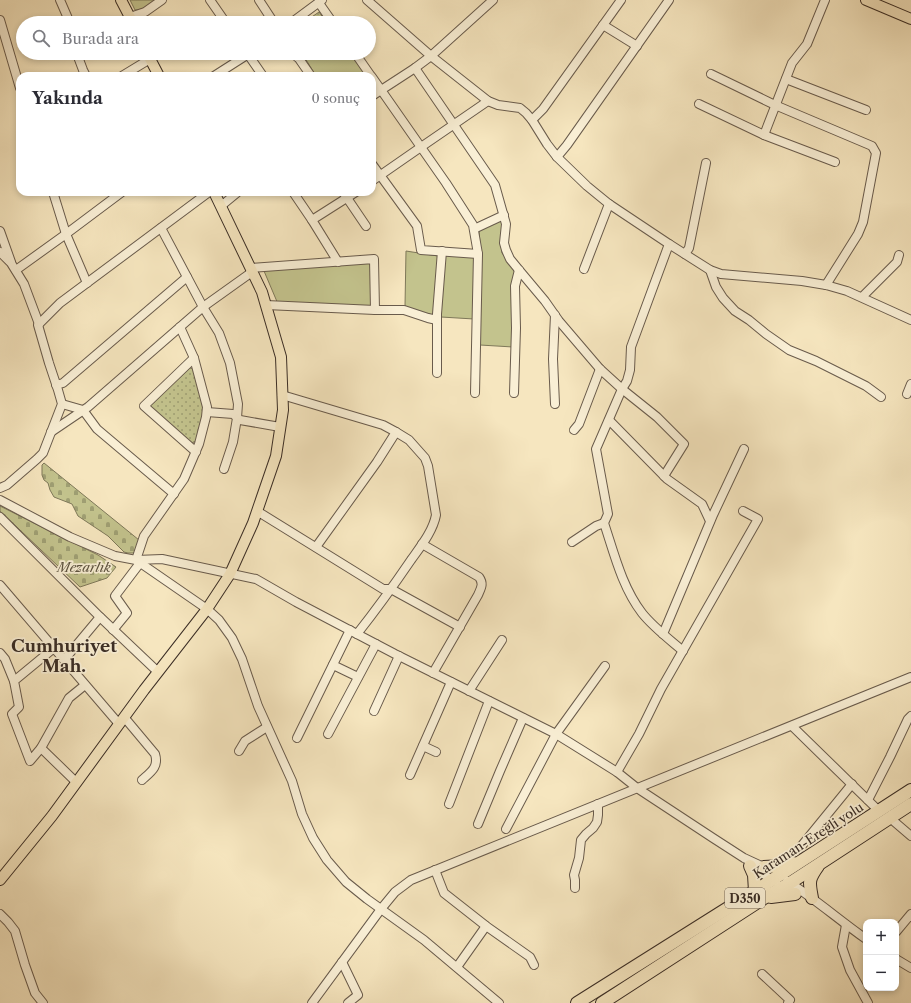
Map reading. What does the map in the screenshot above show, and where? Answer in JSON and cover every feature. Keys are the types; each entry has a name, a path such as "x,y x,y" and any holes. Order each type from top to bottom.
{"highway":[{"name":"Karaman-Ereğli yolu","path":"784,884 800,855 911,790"},
{"name":"Karaman-Ereğli yolu","path":"577,1003 759,895 784,884 822,862 911,804"},
{"path":"764,867 782,866 800,855"},
{"path":"747,862 754,875 759,895 784,884"},
{"path":"812,898 810,888 811,876 822,862"},
{"name":"Karaman-Ereğli yolu","path":"602,1003 759,895"}],"main road":[{"path":"122,0 130,16"},
{"path":"866,0 910,16"},
{"path":"151,60 157,72"},
{"path":"0,880 52,816 158,672 207,609 230,574 253,523 276,456 283,410 281,357 262,292 216,196"}],"street":[{"path":"60,0 67,16"},
{"path":"139,16 160,0"},
{"path":"210,0 221,16"},
{"path":"258,0 269,16"},
{"path":"367,0 431,56 488,101 498,105 520,108 526,113 557,156 587,186 609,204 710,270 721,274 802,281 826,285 847,291 911,320"},
{"path":"376,93 431,56 493,0"},
{"path":"532,120 543,109 621,0"},
{"path":"557,156 567,145 669,0"},
{"path":"764,135 792,63 807,44 825,0"},
{"path":"301,16 321,1 329,16"},
{"path":"0,20 2,34 16,76"},
{"path":"603,25 637,46"},
{"path":"79,60 84,72"},
{"path":"127,72 144,60"},
{"path":"220,72 239,60"},
{"path":"252,60 260,72"},
{"path":"300,60 308,72"},
{"path":"360,60 369,72"},
{"path":"414,68 495,184 506,224 504,243 510,259 600,369 657,417 684,444 664,476"},
{"path":"711,74 776,105 872,146 876,153 863,222 858,234 826,285"},
{"path":"786,78 866,110"},
{"path":"376,82 450,189 473,225 478,254 475,393"},
{"path":"376,178 488,101"},
{"path":"699,104 764,135 835,162"},
{"path":"686,254 706,163"},
{"path":"376,170 417,226 422,250 478,254"},
{"path":"54,196 66,234 87,283"},
{"path":"14,267 66,234 117,196"},
{"path":"39,324 60,303 204,196"},
{"path":"221,206 233,196"},
{"path":"296,196 338,262"},
{"path":"312,220 344,196"},
{"path":"346,196 366,226"},
{"path":"584,269 609,204"},
{"path":"474,230 504,215"},
{"path":"161,228 203,308 219,333 230,363 238,404 233,442 224,469"},
{"path":"0,230 14,267 24,284 39,324 38,325 49,364 62,404 43,453 7,485 0,488"},
{"path":"669,244 631,347 630,370 627,381 622,389 596,449 608,514 604,523 618,568 630,594 642,613 683,651"},
{"path":"437,373 437,320 442,251"},
{"path":"0,252 14,267"},
{"path":"862,298 897,262 899,255"},
{"path":"51,432 84,410 180,327 251,270 374,259 375,310"},
{"path":"514,393 516,328 515,286 519,270"},
{"path":"710,270 722,298 735,311 789,350 816,361 866,386 881,397"},
{"path":"56,385 63,383 187,277"},
{"path":"266,305 404,310 437,320"},
{"path":"555,315 553,359 555,404"},
{"path":"113,630 127,613 116,596 138,562 144,536 184,479 199,444 207,407 194,358 180,327"},
{"path":"194,358 144,406 196,452"},
{"path":"574,430 579,424 600,369"},
{"path":"907,394 911,384"},
{"path":"282,395 383,425 409,440 425,458 428,466 436,515 435,521 422,544 391,589 357,634"},
{"path":"62,404 84,410 97,428 174,494"},
{"path":"206,412 233,414 240,420 280,427"},
{"path":"609,420 664,476 702,504 710,521"},
{"path":"316,546 377,462 396,432"},
{"path":"663,634 710,521 744,449"},
{"path":"0,500 70,537 115,556 138,562 207,609 219,620 232,638 242,659 258,706 292,781 302,814 313,838 327,860 346,882 424,940 499,1003"},
{"path":"257,511 316,546 383,589 391,589 460,627"},
{"path":"617,772 639,734 660,689 758,519 742,511"},
{"path":"0,517 113,630 158,672"},
{"path":"572,542 596,526 604,523"},
{"path":"422,544 479,577 482,581 482,586 478,595 433,673"},
{"path":"138,562 162,559 256,579 296,602 399,656 556,734 617,772 637,788 747,862 784,884 812,898 863,937"},
{"path":"0,585 85,685 155,754 157,760 156,766 142,780"},
{"path":"64,660 100,617"},
{"path":"297,738 350,630"},
{"path":"469,691 502,640"},
{"path":"328,734 376,644"},
{"path":"14,681 54,648"},
{"path":"0,653 5,659 14,681 19,707 12,714 30,761 41,748 68,698 85,685"},
{"path":"374,711 399,656"},
{"path":"333,665 358,677"},
{"path":"506,830 556,734 605,666"},
{"path":"312,1003 381,909 395,892 411,880 911,677"},
{"path":"410,775 451,682"},
{"path":"449,804 489,701"},
{"path":"868,800 908,719 911,716"},
{"path":"478,824 523,718"},
{"path":"792,726 879,810"},
{"path":"239,751 245,741 267,727"},
{"path":"423,746 436,752"},
{"path":"41,748 76,782"},
{"path":"800,855 852,784"},
{"path":"575,888 574,875 579,858 581,840 597,822 598,804"},
{"path":"890,818 911,836"},
{"path":"747,862 764,867 784,884 812,898"},
{"path":"435,870 444,893 486,926 530,957 534,965"},
{"path":"0,914 15,931 35,993 43,1003"},
{"path":"899,928 911,914"},
{"path":"846,925 842,947 850,970 868,1003"},
{"path":"457,967 486,926"},
{"path":"899,960 911,968"},
{"path":"342,962 358,995 348,1003"},
{"path":"762,974 790,1000 788,1003"}],"green space":[{"path":"130,0 156,0 141,10 135,10"},
{"path":"319,12 322,16 313,16"},
{"path":"306,60 355,60 364,72 314,72"},
{"path":"501,220 504,223 501,243 502,253 516,271 513,347 480,345 481,256 479,231"},
{"path":"406,251 438,256 435,318 405,306"},
{"path":"444,254 475,257 474,319 441,317"},
{"path":"371,263 373,305 368,308 278,304 264,271 265,270"},
{"path":"190,368 195,369 204,412 196,441 190,444 148,406"},
{"path":"44,463 139,540 134,553 124,552 108,536 78,516 72,504 54,497 48,483 44,480 42,475 42,465"},
{"name":"Mezarlık","path":"0,506 98,555 116,567 107,578 80,587 0,511"}],"district":[{"name":"Cumhuriyet Mah.","path":"64,656"}]}
